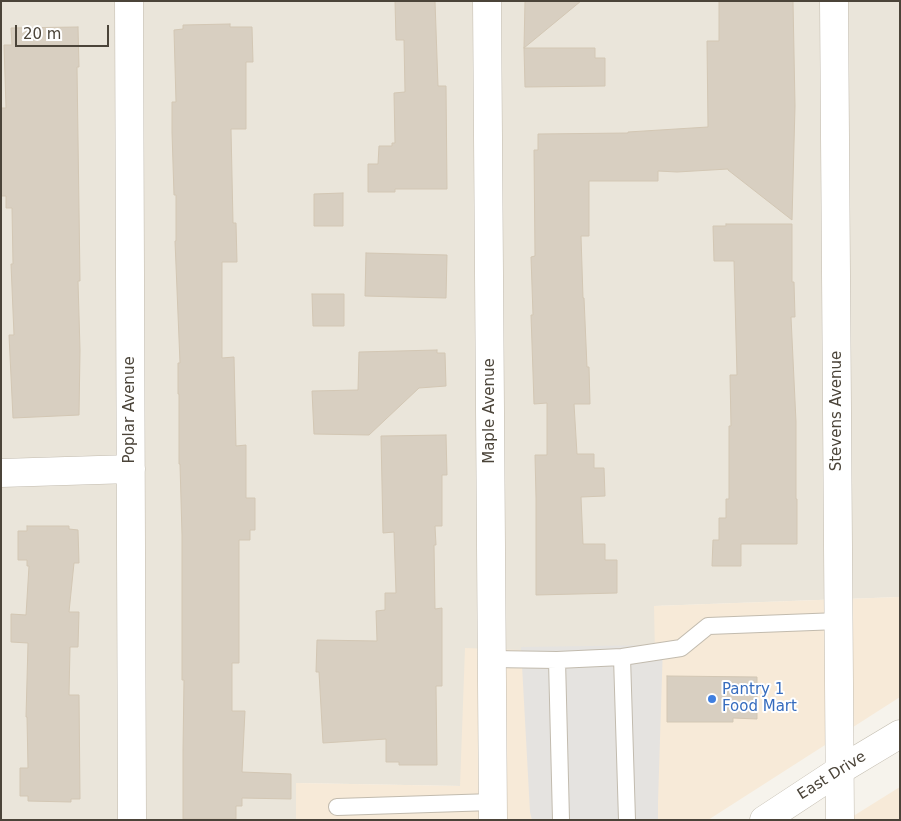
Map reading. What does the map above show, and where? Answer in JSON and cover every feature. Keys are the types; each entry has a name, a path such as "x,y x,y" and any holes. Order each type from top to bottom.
{"street":[{"name":"Poplar Avenue","path":"129,1 132,820"},
{"name":"Maple Avenue","path":"487,1 493,811"},
{"name":"Stevens Avenue","path":"834,1 840,820"},
{"path":"1,473 131,469"},
{"name":"East Drive","path":"764,820 840,770 900,734"}],"lane":[{"path":"492,659 557,660 622,657 681,648 708,626 839,621"},
{"path":"622,657 627,820"},
{"path":"557,660 560,820"},
{"path":"337,807 493,811"}],"shaded area":[{"path":"1,1 900,1 900,597 655,606 655,655 460,786 296,783 296,820 1,820"},
{"path":"900,597 900,697 708,820 296,820 296,783 460,786 465,648 655,655 654,606"},
{"path":"663,645 658,820 532,820 521,647"},
{"path":"900,787 900,820 847,820 895,790"}],"building":[{"path":"395,1 435,1 438,86 446,86 447,189 395,189 395,192 368,192 368,164 378,164 379,146 392,146 392,143 395,143 394,93 405,92 404,40 396,40"},
{"path":"525,1 581,1 524,48"},
{"path":"719,1 793,1 795,106 792,220 728,169 677,172 658,171 658,181 589,181 589,236 581,236 590,404 574,404 577,454 594,454 594,468 604,468 605,496 581,497 583,544 605,544 605,560 617,560 617,593 536,595 535,455 547,455 547,403 534,404 531,315 533,315 531,257 535,256 534,150 538,150 538,134 628,133 708,127 707,41 719,41"},
{"path":"230,24 230,27 252,27 253,62 246,62 246,129 231,129 233,223 236,223 237,262 222,262 222,358 234,357 236,446 246,445 246,498 255,498 255,530 250,530 250,540 239,540 239,663 232,663 232,711 245,711 242,772 291,774 291,799 242,798 242,806 236,806 236,819 183,819 184,680 182,680 182,535 178,394 178,363 180,363 175,241 176,195 174,195 172,132 172,102 176,102 174,30 183,29 183,25"},
{"path":"78,27 79,415 13,418 9,335 14,335 11,264 13,264 12,208 6,208 6,196 1,196 1,108 6,108 4,45 12,45 11,28"},
{"path":"524,48 595,48 595,58 605,58 605,86 525,87"},
{"path":"343,193 343,226 314,226 314,194"},
{"path":"726,224 792,224 792,282 794,282 795,317 791,317 796,422 797,544 741,544 741,566 712,566 713,540 719,540 719,518 726,518 726,499 729,499 730,375 737,375 734,261 714,261 713,226 726,226"},
{"path":"366,253 447,255 446,298 365,296"},
{"path":"312,294 344,294 344,326 313,326"},
{"path":"437,350 437,353 445,353 446,386 419,388 369,435 314,434 312,391 358,390 359,352"},
{"path":"446,435 447,475 442,475 442,526 435,526 436,545 434,545 435,609 442,608 442,686 436,686 437,765 399,765 399,762 386,762 386,739 323,743 319,672 316,672 317,640 377,641 376,611 385,610 385,593 396,593 394,532 383,533 381,436"},
{"path":"27,526 69,526 69,529 78,530 79,563 74,563 69,612 79,612 78,647 70,647 69,695 79,695 80,799 71,799 71,802 28,801 28,796 20,796 20,768 28,768 26,717 28,643 11,642 11,614 26,615 29,566 27,566 27,560 18,560 18,531 27,531"},
{"name":"Pantry 1 Food Mart","path":"667,676 757,677 757,719 733,718 733,722 667,722"}],"place":[{"name":"Pantry 1 Food Mart","path":"712,699"}]}
